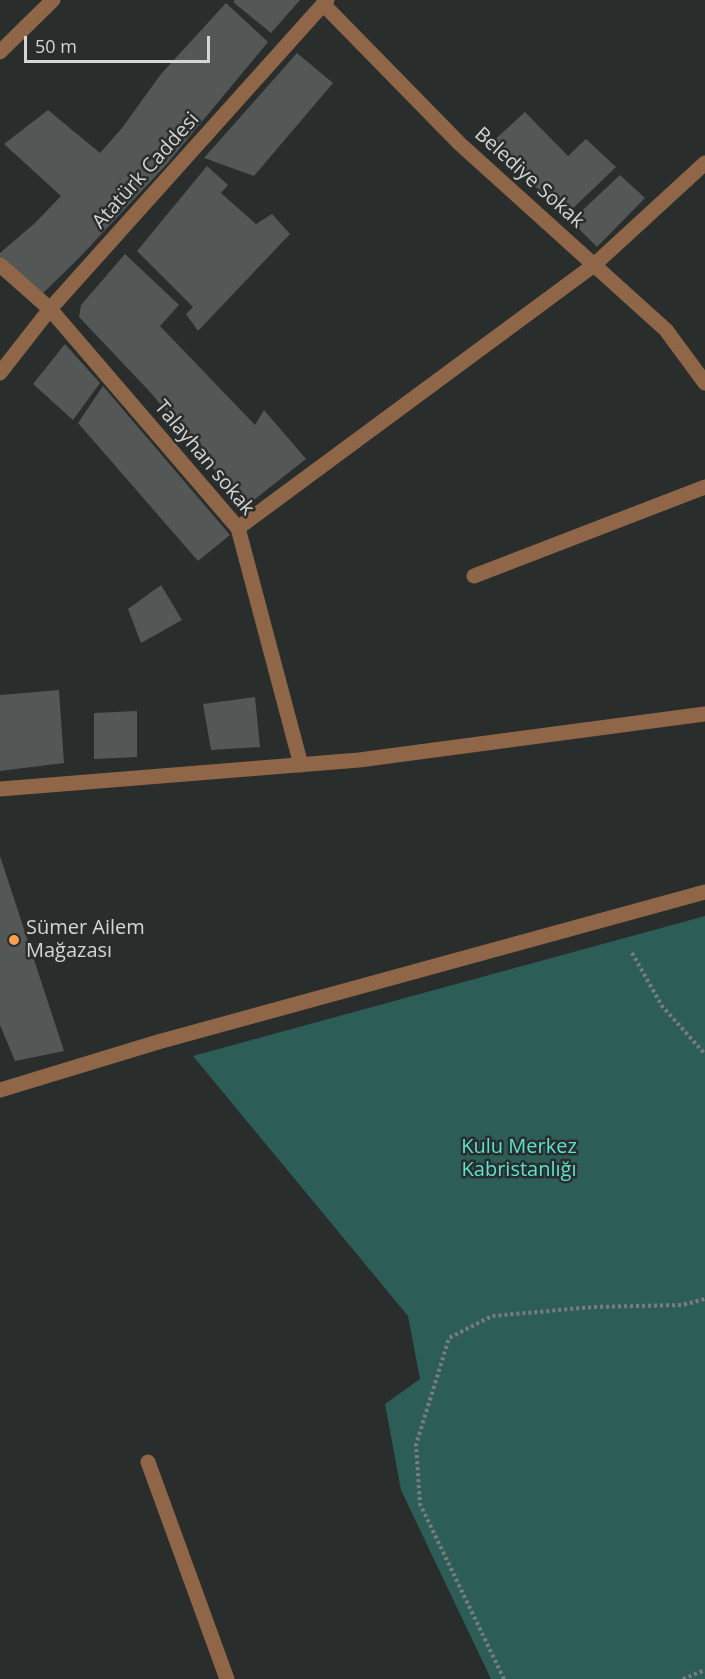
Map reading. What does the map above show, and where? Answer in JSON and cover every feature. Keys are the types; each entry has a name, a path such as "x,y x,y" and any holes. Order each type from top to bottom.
{"street":[{"path":"0,52 53,0"},
{"name":"Belediye Sokak","path":"325,2 460,144 666,330 705,383"},
{"name":"Atatürk Caddesi","path":"0,373 50,309 325,2"},
{"path":"238,528 594,265 705,163"},
{"name":"Talayhan sokak","path":"0,265 50,309 238,528 302,765"},
{"path":"474,576 705,487"},
{"path":"0,789 359,760 705,714"},
{"path":"0,1090 158,1042 705,892"},
{"path":"148,1462 227,1679"}],"path":[{"path":"632,953 662,1006 705,1054"},
{"path":"504,1679 420,1504 416,1445 449,1338 492,1316 593,1307 682,1305 705,1299"},
{"path":"683,1679 705,1670"}],"green space":[{"name":"Kulu Merkez Kabristanlığı","path":"705,916 705,1679 491,1679 401,1490 385,1404 420,1379 408,1316 193,1056"}],"building":[{"path":"235,0 300,0 271,33 233,2"},
{"path":"226,3 268,42 166,165 79,258 38,298 0,265 0,253 35,223 61,196 4,144 48,110 100,153 122,128 161,74"},
{"path":"297,53 333,83 254,176 204,158"},
{"path":"525,112 568,156 586,139 616,167 565,216 491,143"},
{"path":"207,166 228,185 221,193 256,224 272,214 290,234 198,331 186,314 193,307 137,251"},
{"path":"620,175 645,198 597,247 571,221"},
{"path":"125,254 179,305 160,326 255,425 264,410 306,459 245,507 151,393 79,317 81,305"},
{"path":"65,344 100,383 73,420 33,384"},
{"path":"103,386 230,535 198,561 78,423"},
{"path":"161,585 182,620 141,643 128,609"},
{"path":"59,690 64,763 0,771 0,695"},
{"path":"255,697 260,747 211,750 203,704"},
{"path":"137,711 137,757 94,759 94,713"},
{"name":"Sümer Ailem Mağazası","path":"0,856 64,1051 15,1061 0,1025"}],"place":[{"name":"Sümer Ailem Mağazası","path":"14,940"}]}
